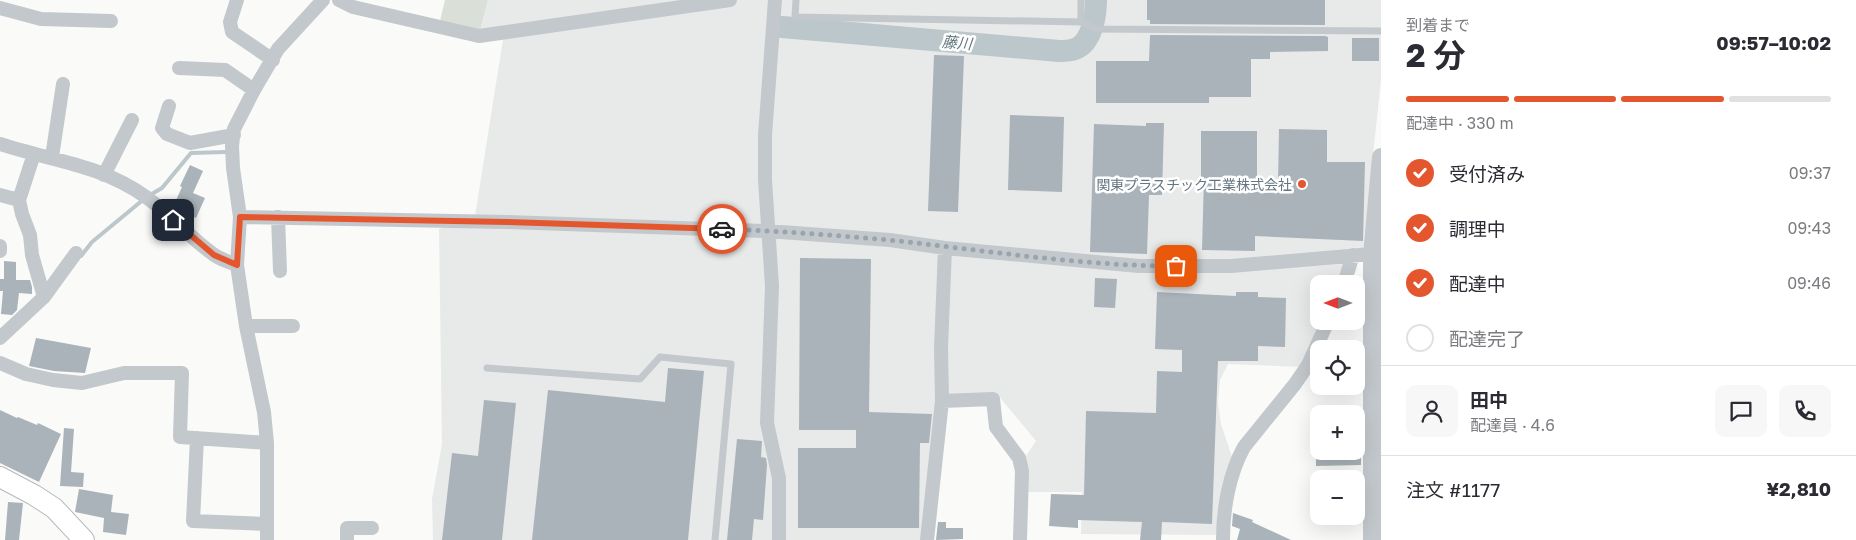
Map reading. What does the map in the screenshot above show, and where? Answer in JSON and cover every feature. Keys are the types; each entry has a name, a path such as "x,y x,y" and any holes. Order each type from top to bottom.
{"main road":[{"path":"0,477 54,508 84,540"}],"street":[{"path":"237,0 230,22 232,32 272,60"},
{"path":"268,540 267,443 264,412 246,326 237,265 240,217 233,168 234,129 278,49 322,0"},
{"path":"339,0 353,7 479,36 730,0"},
{"path":"775,0 765,135 772,286 768,423 779,478 779,540"},
{"path":"0,8 41,20 112,21"},
{"path":"179,68 225,70 254,90"},
{"path":"52,157 63,84"},
{"path":"170,106 162,128 168,134 190,143 234,135"},
{"path":"104,175 132,120"},
{"path":"0,144 83,166 104,175 146,197 214,255 237,265"},
{"path":"34,154 19,200 30,235 32,255 44,297"},
{"path":"1372,540 1372,254 1381,157"},
{"path":"0,195 19,200"},
{"path":"240,217 507,222 768,231 890,240 945,248 1140,266 1231,266 1372,254"},
{"path":"278,217 280,271"},
{"path":"0,246 0,251"},
{"path":"927,540 942,401 941,348 945,248"},
{"path":"0,338 44,297 76,253"},
{"path":"1347,275 1353,255"},
{"path":"246,326 293,326"},
{"path":"1223,540 1224,519 1233,472 1238,458 1244,447 1295,384 1308,364 1324,330"},
{"path":"0,363 26,374 53,380 82,383 124,373 182,373 180,437 267,443"},
{"path":"942,401 993,399 996,427 1019,458 1022,471 1020,540"},
{"path":"197,438 193,521 268,524"},
{"path":"347,540 347,528 372,528"}],"lane":[{"path":"796,0 796,17 1081,22 1096,29 1381,31"},
{"path":"1081,22 1082,0"},
{"path":"486,368 640,379 660,357 731,364 715,540"}],"shaded area":[{"path":"445,0 488,0 480,31 439,25"},
{"path":"488,0 1381,0 1381,80 1363,250 1345,275 1310,275 1310,330 1318,330 1314,340 1310,340 1310,349 1302,367 1228,364 1220,380 1218,403 1221,424 1233,460 1217,535 1081,534 1082,492 1028,492 1023,460 1036,441 998,395 946,396 924,540 433,540 432,499 442,444 439,229 475,216 504,33 479,36"}],"building":[{"path":"1147,0 1325,0 1325,25 1150,24 1150,20 1147,20"},
{"path":"1150,35 1325,36 1328,37 1328,51 1270,52 1270,59 1251,59 1251,97 1209,97 1209,103 1096,103 1096,61 1149,61"},
{"path":"1352,38 1379,38 1379,61 1352,61"},
{"path":"934,55 964,56 958,212 928,211"},
{"path":"1010,115 1064,117 1062,192 1008,190"},
{"path":"1146,123 1164,123 1162,195 1149,195 1147,254 1090,252 1094,124 1146,126"},
{"path":"1279,129 1327,130 1327,162 1365,162 1363,241 1255,236 1255,251 1202,250 1204,177 1201,177 1201,131 1257,131 1257,182 1278,182"},
{"path":"190,165 203,171 193,193 205,198 196,218 173,207"},
{"path":"800,258 871,259 869,412 932,414 929,443 920,443 919,528 798,528 798,448 856,448 856,430 799,430"},
{"path":"4,261 16,262 16,280 30,280 32,287 32,294 19,293 17,310 12,315 1,314 3,291 0,291 0,279 4,279"},
{"path":"1095,278 1117,279 1115,308 1094,307"},
{"path":"1157,292 1236,296 1236,292 1258,292 1258,297 1286,298 1285,347 1258,346 1258,361 1218,361 1212,524 1162,522 1161,540 1140,540 1142,522 1078,520 1078,528 1049,526 1051,494 1084,495 1086,411 1156,413 1157,371 1182,372 1182,350 1155,349"},
{"path":"36,338 91,348 85,373 54,371 29,366"},
{"path":"668,368 704,371 688,540 532,540 548,390 665,402"},
{"path":"484,400 516,403 502,540 442,540 452,453 478,456"},
{"path":"0,410 37,425 38,423 61,434 39,482 0,463"},
{"path":"64,428 74,429 71,472 84,473 83,487 60,486"},
{"path":"737,439 762,441 761,457 766,458 763,520 754,519 752,540 727,540"},
{"path":"1316,460 1361,460 1361,465 1316,466"},
{"path":"79,489 113,495 111,512 129,514 126,535 103,532 104,518 75,512"},
{"path":"8,502 23,503 19,540 5,540"},
{"path":"1233,513 1253,520 1252,522 1291,540 1237,540 1240,529 1232,526"},
{"path":"938,522 946,522 946,528 963,528 963,539 936,540"}],"waterway":[{"name":"藤川","path":"782,27 1067,51 1081,46 1089,35 1094,21 1096,0"},
{"path":"150,195 162,188 191,153 226,152"},
{"path":"81,256 92,242 144,199"}],"way so far":[{"path":"722,229 890,240 945,248 1140,266 1176,266"}],"place":[{"name":"関東プラスチック工業株式会社","path":"1302,184"}],"route":[{"path":"173,220 214,255 237,265 240,217 507,222 722,229"}]}
